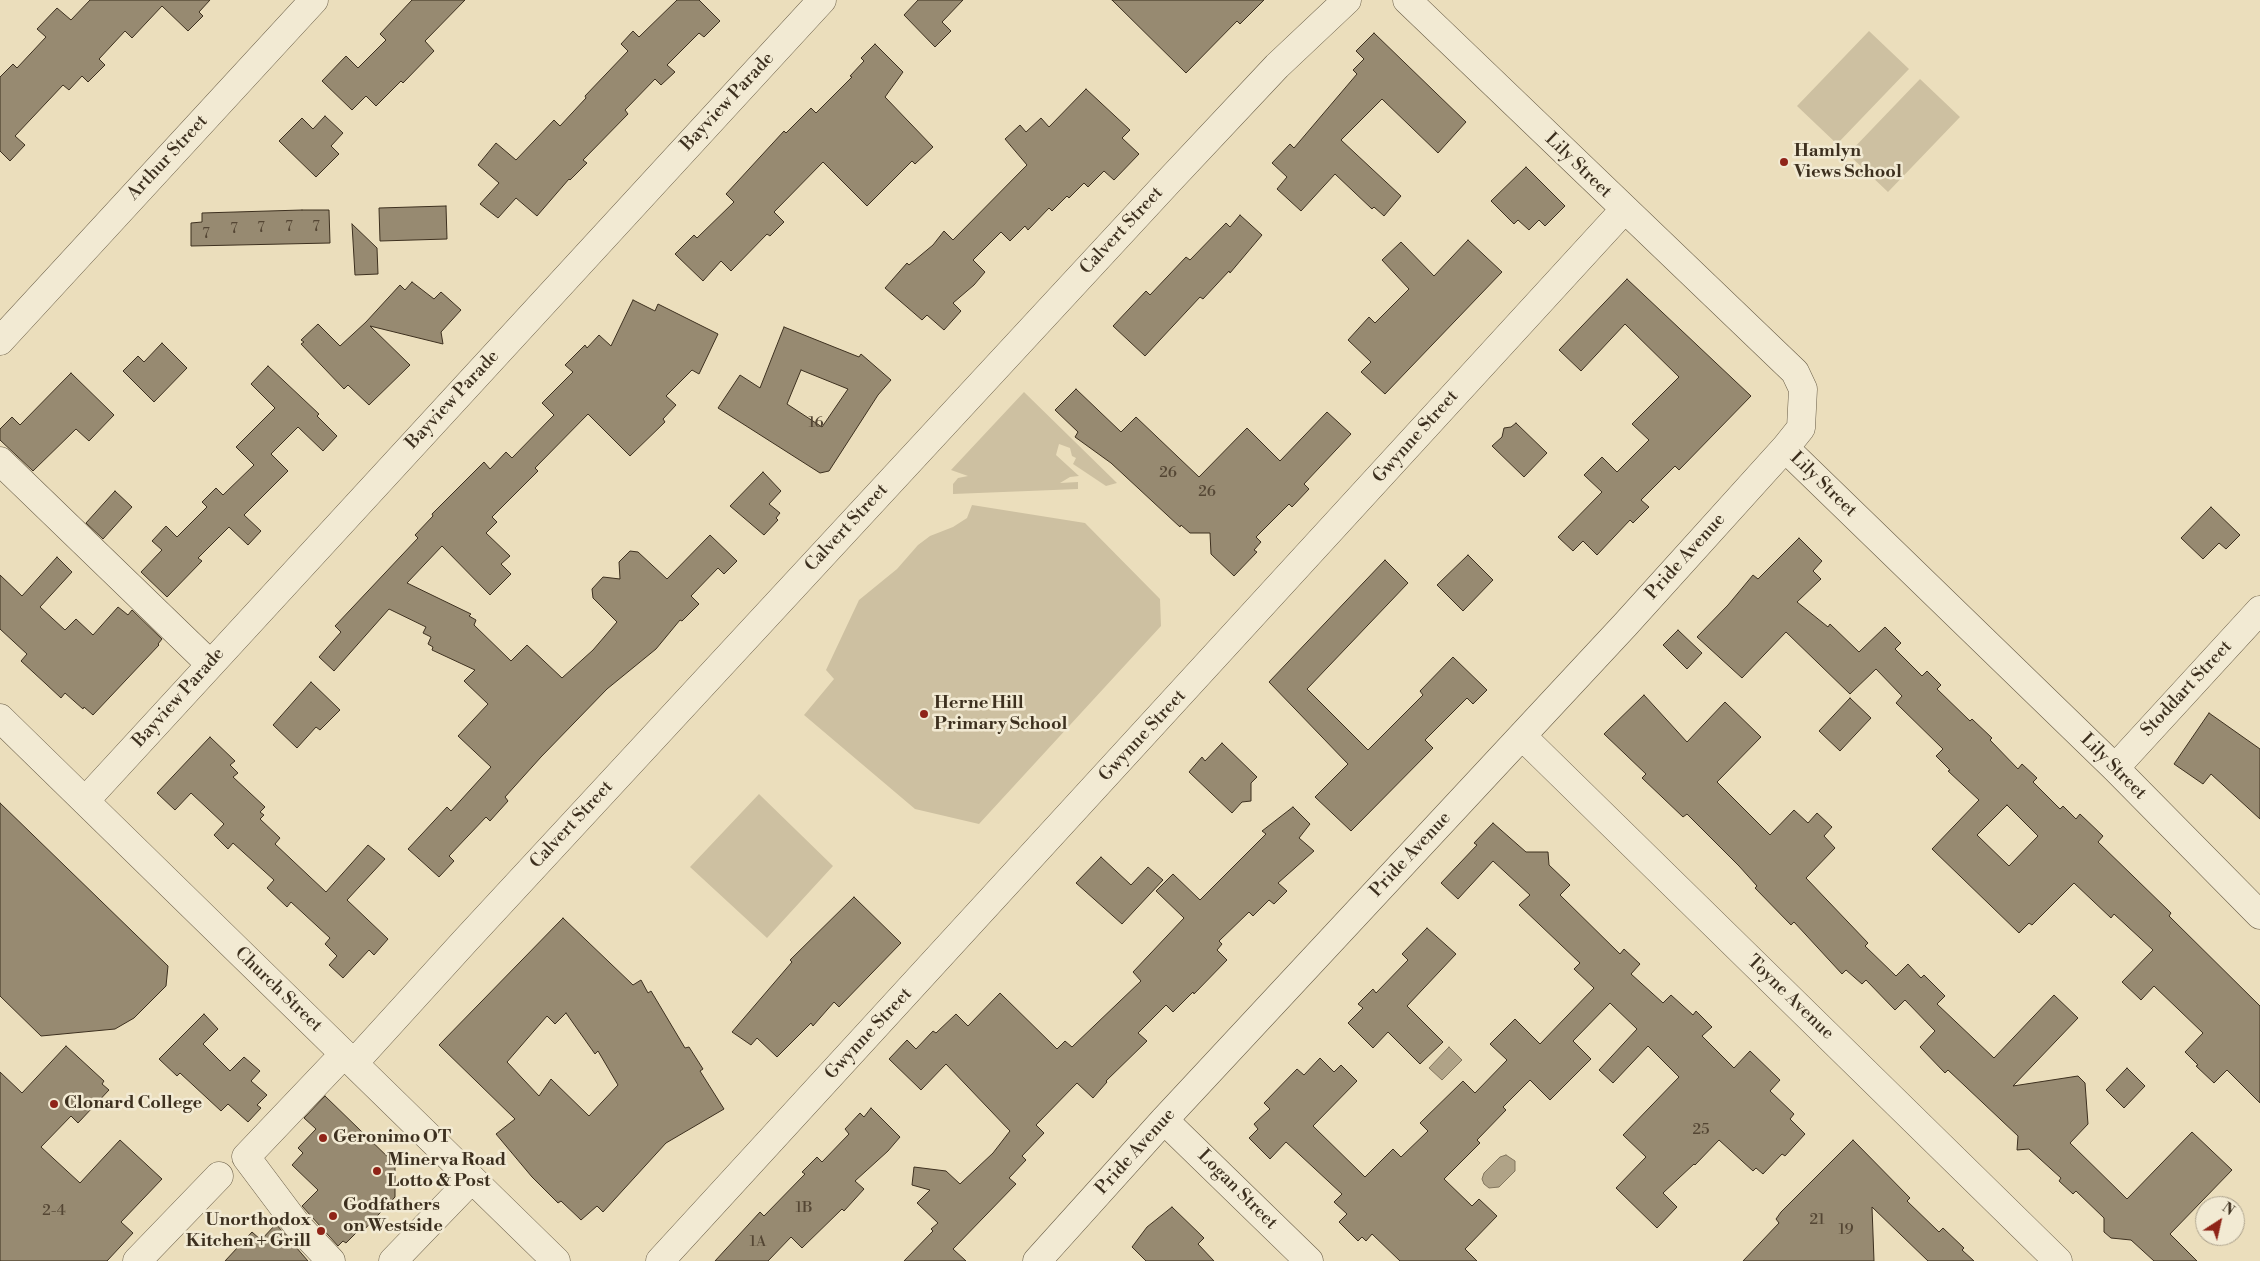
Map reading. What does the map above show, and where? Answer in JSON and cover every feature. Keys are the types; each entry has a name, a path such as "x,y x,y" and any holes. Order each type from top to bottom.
{"street":[{"name":"Arthur Street","path":"0,341 11,321 314,0"},
{"name":"Bayview Parade","path":"85,801 822,0"},
{"name":"Lily Street","path":"1407,0 1795,372 1803,389 1802,421 1801,428 1785,448 2115,768 2260,915"},
{"name":"Calvert Street","path":"331,1261 297,1225 246,1157 349,1059 465,941 1168,182 1338,3"},
{"name":"Gwynne Street","path":"660,1261 1624,210"},
{"name":"Pride Avenue","path":"1037,1261 1164,1120 1522,736 1785,448"},
{"path":"0,461 210,664"},
{"name":"Stoddart Street","path":"2115,768 2260,610"},
{"name":"Church Street","path":"0,718 556,1261"},
{"name":"Toyne Avenue","path":"1522,736 2058,1261"},
{"name":"Logan Street","path":"1164,1120 1309,1261"},
{"path":"137,1261 219,1176"},
{"path":"393,1261 472,1179"}],"shaded area":[{"path":"1869,31 1909,69 1837,144 1797,106"},
{"path":"1920,79 1960,117 1888,192 1848,154"},
{"path":"1024,392 1117,483 1106,486 1073,464 1076,458 1072,456 1070,448 1059,444 1056,455 1079,476 1070,477 1060,483 1078,482 1078,489 953,494 953,484 958,478 968,476 951,470"},
{"path":"972,505 1085,523 1160,599 1161,626 979,824 915,809 804,715 834,679 826,670 859,600 897,569 918,545 930,536 953,527 967,518"},
{"path":"759,794 833,866 767,938 690,867"},
{"path":"1449,1047 1462,1060 1442,1080 1429,1068"},
{"path":"1506,1155 1515,1161 1515,1171 1499,1187 1489,1188 1482,1179 1484,1173 1500,1157"}],"building":[{"path":"90,0 210,0 199,12 203,16 188,31 162,6 132,38 125,31 99,59 105,65 88,82 82,76 69,90 63,85 15,136 25,145 10,161 0,151 0,77 13,64 17,68 46,37 37,29 57,8 71,20"},
{"path":"412,0 465,0 425,41 434,51 403,83 401,81 376,106 366,96 352,110 322,81 346,56 358,68 386,40 380,34"},
{"path":"677,0 699,0 720,21 704,37 699,33 667,65 675,72 661,85 655,79 625,110 628,114 583,160 587,163 569,179 537,216 516,198 498,218 480,204 499,183 478,165 496,143 516,160 554,120 560,126 586,98 585,96 628,51 621,44 633,31 639,37"},
{"path":"918,0 963,0 942,22 951,31 935,47 904,15"},
{"path":"1112,0 1264,0 1240,24 1237,21 1186,73"},
{"path":"1374,33 1466,122 1438,153 1382,99 1341,140 1401,196 1384,216 1374,207 1372,209 1335,174 1301,211 1277,189 1287,177 1272,163 1290,144 1294,148 1357,74 1353,70 1364,59 1356,51"},
{"path":"875,44 903,72 885,97 933,147 915,164 912,161 867,206 823,162 774,212 784,222 770,236 767,234 731,271 721,261 703,281 675,254 694,235 697,238 734,202 726,194 784,131 786,133 811,108 816,113 852,77 850,76 864,61 861,58"},
{"path":"1086,89 1130,130 1122,138 1139,154 1114,180 1104,171 1088,187 1084,183 1052,211 1049,208 1028,230 1025,226 1010,241 1001,232 973,260 985,272 974,285 953,303 961,311 944,330 927,315 922,320 885,288 907,263 909,265 933,245 944,231 953,240 1027,165 1005,139 1020,125 1026,132 1041,118 1049,127"},
{"path":"325,116 343,133 331,146 339,154 316,177 279,141 302,118 313,129"},
{"path":"1526,167 1565,206 1545,226 1539,220 1529,230 1518,220 1514,224 1491,201"},
{"path":"446,206 447,239 380,241 379,208"},
{"path":"329,210 330,243 191,246 191,223 202,222 202,213"},
{"path":"1240,215 1262,235 1230,273 1229,271 1203,299 1200,297 1145,356 1113,326 1146,291 1150,295 1186,257 1190,260 1226,223 1230,227"},
{"path":"352,224 377,248 378,274 355,275"},
{"path":"1468,240 1502,272 1385,394 1361,372 1371,362 1348,340 1369,317 1375,323 1409,289 1382,260 1401,242 1434,276"},
{"path":"1627,279 1751,396 1679,470 1675,466 1641,500 1649,507 1633,523 1630,520 1597,555 1583,541 1573,551 1558,537 1602,492 1584,475 1602,457 1617,472 1649,440 1632,424 1679,377 1625,324 1581,371 1559,350"},
{"path":"412,282 434,299 441,292 461,310 441,332 443,344 370,326 410,365 369,405 348,385 344,389 301,344 304,342 301,340 318,324 340,346 366,322 400,285 405,290"},
{"path":"633,300 655,311 658,304 718,334 699,374 692,370 666,396 676,405 663,419 665,422 630,456 588,414 535,468 538,471 492,517 497,522 486,533 510,556 501,564 511,574 490,595 442,546 407,583 471,614 469,616 476,620 474,625 511,661 527,645 562,678 593,650 617,622 593,598 592,589 603,577 620,579 619,562 630,551 638,552 667,579 710,535 737,561 724,574 718,568 691,596 699,604 682,621 680,620 656,649 607,689 541,757 505,797 508,801 490,821 486,817 449,856 454,861 439,877 408,849 447,807 451,811 491,767 458,736 488,704 464,681 475,670 432,650 433,647 428,644 431,637 423,633 426,627 389,609 334,671 319,657 341,632 335,626 418,538 415,535 433,516 432,514 484,462 490,469 506,452 512,458 554,415 542,403 573,372 565,365 585,345 587,348 599,335 611,346"},
{"path":"784,327 859,357 861,354 891,380 878,395 829,471 820,473 718,408 740,375 760,388","holes":["801,370 848,389 822,427 787,404"]},
{"path":"162,343 187,368 154,402 123,371 138,356 144,362"},
{"path":"268,366 319,414 317,416 337,436 323,451 298,427 271,454 288,471 244,515 261,531 248,545 229,527 198,558 202,561 167,597 141,572 162,550 152,541 166,526 177,537 207,507 202,502 216,488 223,495 254,465 236,447 275,408 251,384"},
{"path":"71,373 114,415 89,441 76,429 33,471 0,440 0,429 12,417 20,425"},
{"path":"1076,389 1121,432 1136,417 1199,477 1247,428 1280,461 1327,412 1351,434 1304,484 1309,489 1292,507 1289,504 1256,537 1261,542 1254,550 1257,552 1234,576 1211,554 1210,533 1190,533 1181,525 1180,527 1111,463 1075,437 1078,432 1055,410"},
{"path":"1516,423 1547,453 1524,477 1492,446 1502,437 1504,428 1511,427"},
{"path":"763,472 781,491 769,504 780,513 776,518 778,520 764,535 730,506"},
{"path":"115,491 132,507 103,539 86,523"},
{"path":"2211,507 2240,535 2226,549 2219,543 2203,559 2181,538"},
{"path":"1799,538 1822,561 1813,571 1821,579 1797,602 1828,627 1830,624 1859,652 1885,627 1901,643 1895,649 1922,676 1927,671 1941,685 1937,689 1970,721 1972,719 1992,738 1990,740 2018,769 2022,764 2037,778 2033,782 2060,809 2063,806 2076,819 2080,814 2103,836 2098,842 2171,913 2169,916 2260,1006 2260,1103 2227,1070 2214,1083 2196,1066 2198,1065 2185,1052 2203,1033 2154,986 2141,1000 2122,982 2153,950 2114,914 2111,918 2074,883 2032,925 2029,923 2019,933 1932,849 1979,800 1948,771 1950,770 1936,756 1943,749 1896,703 1902,696 1876,669 1850,694 1786,632 1742,678 1697,637 1728,605 1753,575 1758,579","holes":["2007,805 2038,836 2009,866 1977,835"]},
{"path":"1468,555 1493,580 1463,611 1437,585"},
{"path":"57,557 72,572 40,607 65,630 76,619 93,635 118,607 128,615 132,610 162,639 159,645 93,715 65,693 61,698 21,661 27,654 0,629 0,575 22,596"},
{"path":"1385,560 1408,583 1307,689 1368,750 1423,695 1420,691 1453,657 1487,690 1473,704 1467,698 1425,740 1433,748 1351,831 1315,797 1348,764 1269,682"},
{"path":"1678,630 1702,653 1687,669 1663,645"},
{"path":"311,682 340,710 320,730 316,727 297,748 273,725"},
{"path":"1644,695 1687,742 1725,702 1761,737 1717,782 1770,835 1794,810 1808,823 1817,813 1832,827 1824,836 1835,848 1806,878 1868,943 1865,946 1896,976 1908,964 1921,978 1924,975 1945,996 1937,1004 1994,1058 2054,995 2078,1018 2013,1086 2078,1076 2085,1083 2088,1124 2070,1143 2127,1199 2192,1132 2232,1170 2207,1196 2195,1196 2195,1208 2170,1234 2197,1261 2154,1261 2131,1240 2111,1238 2104,1232 2104,1218 2076,1191 2073,1194 2059,1181 2061,1178 2029,1149 2017,1150 2018,1136 1948,1070 1945,1073 1920,1047 1935,1031 1905,1000 1895,1010 1866,980 1862,984 1846,970 1842,974 1794,922 1791,925 1755,888 1757,886 1739,866 1687,814 1683,817 1642,778 1646,774 1604,734"},
{"path":"1850,698 1871,718 1840,751 1819,731"},
{"path":"2209,713 2260,749 2260,819 2211,774 2203,784 2174,764"},
{"path":"210,737 235,761 230,765 238,773 233,777 265,807 260,812 264,815 260,819 280,838 275,844 326,892 368,845 385,859 347,900 388,939 374,955 369,950 343,978 329,965 337,956 325,944 330,938 291,902 287,907 267,888 274,880 233,843 228,849 214,835 224,824 191,793 175,810 157,793"},
{"path":"1222,743 1257,777 1251,783 1251,801 1242,802 1232,813 1189,772 1202,757 1205,761"},
{"path":"0,803 168,966 166,986 134,1018 115,1029 41,1036 0,996"},
{"path":"1293,807 1310,824 1299,838 1314,851 1278,883 1287,891 1274,904 1269,900 1253,916 1249,912 1219,941 1222,944 1217,950 1227,960 1194,994 1193,992 1173,1012 1166,1005 1138,1033 1147,1041 1106,1081 1093,1098 1077,1083 1036,1125 1044,1133 1022,1156 1026,1160 1009,1178 1016,1184 953,1249 966,1261 904,1261 933,1231 931,1229 938,1223 917,1203 930,1190 912,1185 914,1167 946,1171 960,1184 993,1153 1010,1131 946,1064 921,1090 889,1059 907,1040 916,1049 933,1031 936,1033 956,1014 968,1026 1000,993 1057,1049 1065,1041 1072,1047 1141,981 1133,972 1184,918 1156,891 1173,874 1200,900 1266,834 1262,831"},
{"path":"1493,823 1526,852 1548,852 1549,865 1570,885 1560,895 1620,954 1624,949 1640,964 1631,974 1663,1003 1671,995 1693,1015 1696,1011 1712,1027 1702,1036 1734,1068 1750,1051 1780,1080 1770,1091 1794,1114 1790,1119 1805,1134 1785,1156 1782,1154 1763,1174 1756,1168 1753,1171 1719,1140 1695,1165 1663,1193 1677,1207 1657,1228 1616,1188 1646,1157 1623,1135 1679,1077 1648,1046 1613,1083 1599,1070 1637,1029 1610,1003 1573,1041 1591,1059 1550,1100 1530,1080 1503,1107 1506,1110 1477,1140 1480,1143 1444,1179 1472,1206 1479,1199 1497,1216 1465,1249 1477,1261 1400,1261 1372,1234 1366,1241 1362,1237 1358,1241 1339,1222 1347,1214 1334,1202 1342,1194 1286,1142 1270,1159 1249,1138 1258,1129 1254,1124 1270,1109 1264,1103 1297,1069 1304,1075 1320,1058 1334,1072 1341,1065 1357,1081 1313,1126 1365,1177 1393,1149 1401,1157 1428,1131 1420,1123 1463,1081 1475,1093 1507,1060 1490,1044 1515,1019 1540,1044 1594,988 1574,969 1580,963 1519,905 1530,895 1493,861 1458,899 1441,883 1477,845 1474,843"},
{"path":"1101,857 1131,885 1148,867 1163,880 1122,924 1076,883"},
{"path":"854,897 901,943 839,1007 834,1002 813,1026 811,1023 777,1057 757,1038 751,1045 732,1032 792,962 790,960"},
{"path":"563,918 633,985 641,980 648,993 651,991 685,1048 689,1047 703,1069 700,1071 724,1109 666,1143 603,1212 597,1206 581,1220 561,1201 558,1203 532,1177 496,1134 515,1119 439,1045","holes":["566,1013 595,1054 598,1051 618,1085 589,1116 551,1079 539,1096 507,1062 547,1016 555,1024"]},
{"path":"1427,928 1456,954 1407,1006 1443,1042 1420,1064 1388,1032 1373,1048 1348,1023 1363,1008 1358,1004 1373,989 1376,993 1408,960 1402,954"},
{"path":"204,1014 218,1029 203,1044 230,1071 244,1057 260,1071 251,1081 267,1095 257,1105 261,1108 248,1122 228,1104 221,1111 180,1073 177,1076 159,1059"},
{"path":"66,1046 104,1081 102,1084 109,1090 78,1123 71,1116 41,1147 80,1183 120,1140 162,1179 121,1222 133,1233 107,1261 0,1261 0,1072 22,1093"},
{"path":"2127,1068 2145,1086 2124,1108 2106,1090"},
{"path":"325,1096 395,1164 395,1197 363,1231 361,1228 346,1243 343,1241 338,1246 302,1206 318,1190 292,1165 303,1153 298,1148 316,1129 304,1118"},
{"path":"871,1108 900,1137 888,1151 855,1181 864,1189 844,1211 842,1209 802,1248 791,1237 768,1261 715,1261 760,1212 764,1216 805,1174 802,1172 817,1157 822,1162 849,1134 845,1129 860,1113 864,1117"},
{"path":"1853,1140 1910,1198 1907,1201 1939,1232 1943,1228 1964,1248 1962,1250 1974,1261 1928,1261 1872,1207 1874,1261 1743,1261 1779,1223 1776,1219 1781,1212"},
{"path":"1172,1207 1204,1238 1198,1244 1214,1261 1146,1261 1132,1247 1147,1227"},
{"path":"276,1224 308,1261 225,1261 252,1232 261,1240"}],"place":[{"name":"Hamlyn Views School","path":"1784,162"},
{"name":"Herne Hill Primary School","path":"924,714"},
{"name":"Clonard College","path":"54,1104"},
{"name":"Geronimo OT","path":"323,1138"},
{"name":"Minerva Road Lotto & Post","path":"377,1171"},
{"name":"Godfathers on Westside","path":"333,1216"},
{"name":"Unorthodox Kitchen + Grill","path":"321,1231"}]}
